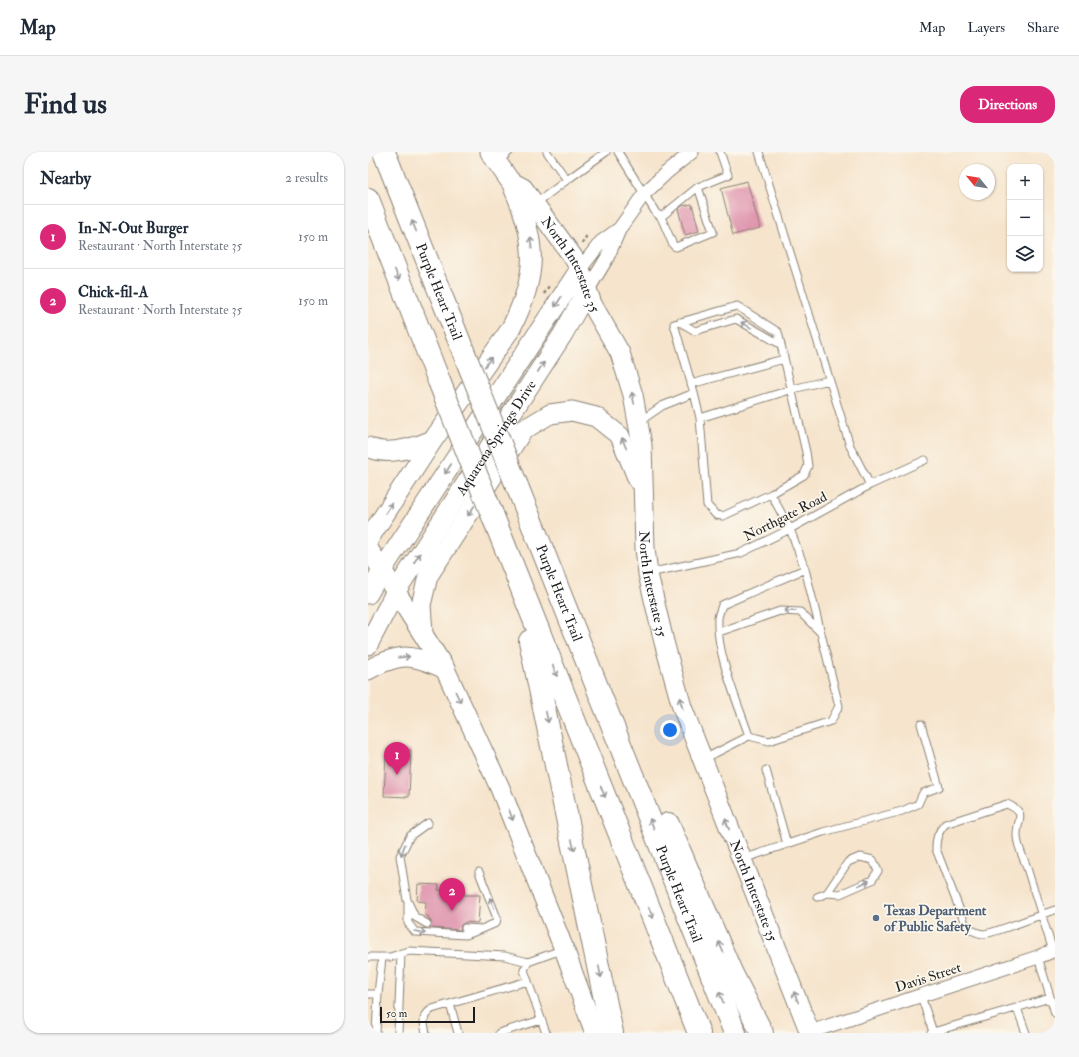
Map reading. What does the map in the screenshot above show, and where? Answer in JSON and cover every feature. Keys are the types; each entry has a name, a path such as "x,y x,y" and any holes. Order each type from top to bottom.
{"highway":[{"name":"Purple Heart Trail","path":"384,152 735,1033"},
{"path":"368,199 699,1033"},
{"path":"534,527 667,823 731,972 762,1033"},
{"path":"509,557 537,669 612,1033"}],"main road":[{"name":"North Interstate 35","path":"498,155 510,181 523,188 580,269 592,304 620,353 633,395 642,445 645,548 648,574 664,642 682,707 810,1032"},
{"path":"368,540 433,440 510,330 519,314 529,284 532,266 531,246 528,224 510,181"},
{"name":"Aquarena Springs Drive","path":"368,594 382,570 580,269"},
{"name":"Aquarena Springs Drive","path":"368,645 396,591 563,334 587,291"},
{"path":"423,634 421,605 428,576 523,430 550,414 572,411 596,416 620,436 643,493"},
{"path":"368,447 384,451 398,450 415,448 433,440"},
{"path":"368,548 445,669 500,788 564,949 594,1033"},
{"path":"368,670 386,660 408,656 421,658 445,669"}],"street":[{"name":"Aquarena Springs Drive","path":"587,291 607,258 620,228 644,194 666,173 692,152"},
{"name":"Aquarena Springs Drive","path":"580,269 601,242 620,228"},
{"name":"Davis Street","path":"810,1032 1038,957 1054,950"}],"lane":[{"path":"547,152 567,180"},
{"path":"535,204 606,152"},
{"path":"618,152 656,213 661,217 672,245 676,247 713,232 698,187"},
{"path":"661,217 698,187 728,175 720,152"},
{"path":"759,152 850,446 870,485"},
{"path":"737,306 778,332 793,389 808,466 804,475 771,494 724,516 716,515 707,505 700,418 674,324 680,322 737,306"},
{"path":"680,322 695,331 736,319 780,344"},
{"path":"691,384 784,359"},
{"path":"700,418 793,389 829,380"},
{"path":"638,422 662,406 694,393"},
{"name":"Northgate Road","path":"648,574 741,553 790,529 870,485 925,460"},
{"path":"702,760 749,736 769,741 831,721 839,706 805,569 790,529 771,494"},
{"path":"749,736 731,683 720,643 718,618 722,605 805,569"},
{"path":"719,632 780,611 800,612 821,633"},
{"path":"741,860 823,832 902,811 918,804 923,793 939,787 921,724"},
{"path":"766,770 787,844"},
{"path":"1054,950 1042,914 1017,836 1021,819 1020,812 1015,807 1007,804 945,824 939,830 936,839 936,849 966,926 978,933 985,934 1042,914 1055,910"},
{"path":"428,823 410,836 400,856 408,900 408,923 410,928 415,932 466,935 496,923 498,918 479,872"},
{"path":"817,897 827,893 840,894 872,880 878,870 873,860 860,856 848,862 827,893"},
{"path":"408,900 415,917 427,924"},
{"path":"465,928 482,929"},
{"path":"368,957 382,958 409,951 505,956 528,962 564,949"},
{"path":"398,1033 401,953"},
{"path":"1038,957 1055,1013"},
{"path":"376,1033 382,958"},
{"path":"528,962 524,970 546,1033"},
{"path":"426,1033 423,1020 425,1014 432,1009 528,982"},
{"path":"368,994 378,994"},
{"path":"921,996 932,1032 1050,998"},
{"path":"450,1004 458,1033"},
{"path":"1017,1008 1026,1033"},
{"path":"499,1033 541,1020"}],"path":[{"path":"580,247 587,235"}],"building":[{"path":"747,181 760,228 733,235 721,188"},
{"path":"692,204 699,231 685,235 678,209 682,206"},
{"path":"390,749 411,750 409,797 384,796 386,754 389,754"},
{"path":"418,884 439,885 438,890 465,891 464,895 480,895 478,923 466,922 461,925 460,930 430,928 431,922 428,916 425,916 426,902 417,901"}],"place":[{"name":"In-N-Out Burger","path":"397,775"},
{"name":"Chick-fil-A","path":"452,911"},
{"name":"Texas Department of Public Safety","path":"876,918"}]}
